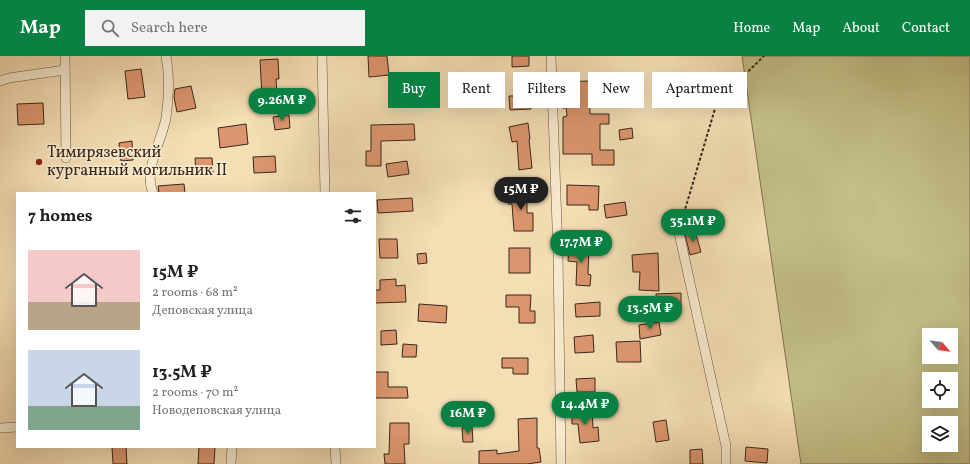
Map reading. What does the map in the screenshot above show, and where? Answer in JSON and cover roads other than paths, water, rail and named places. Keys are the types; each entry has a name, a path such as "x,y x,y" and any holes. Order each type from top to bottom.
{"street":[{"path":"65,56 66,158"},
{"path":"153,192 150,180 151,171 166,119 169,95 169,70 166,56"},
{"path":"322,56 325,192"},
{"path":"551,56 558,254 561,464"},
{"path":"0,81 9,78 65,70"},
{"path":"679,233 726,446 726,464"},
{"path":"0,428 16,427"},
{"path":"232,448 232,464"},
{"path":"335,448 336,464"}],"place":[{"name":"Тимирязевский курганный могильник II","path":"39,162"}]}
